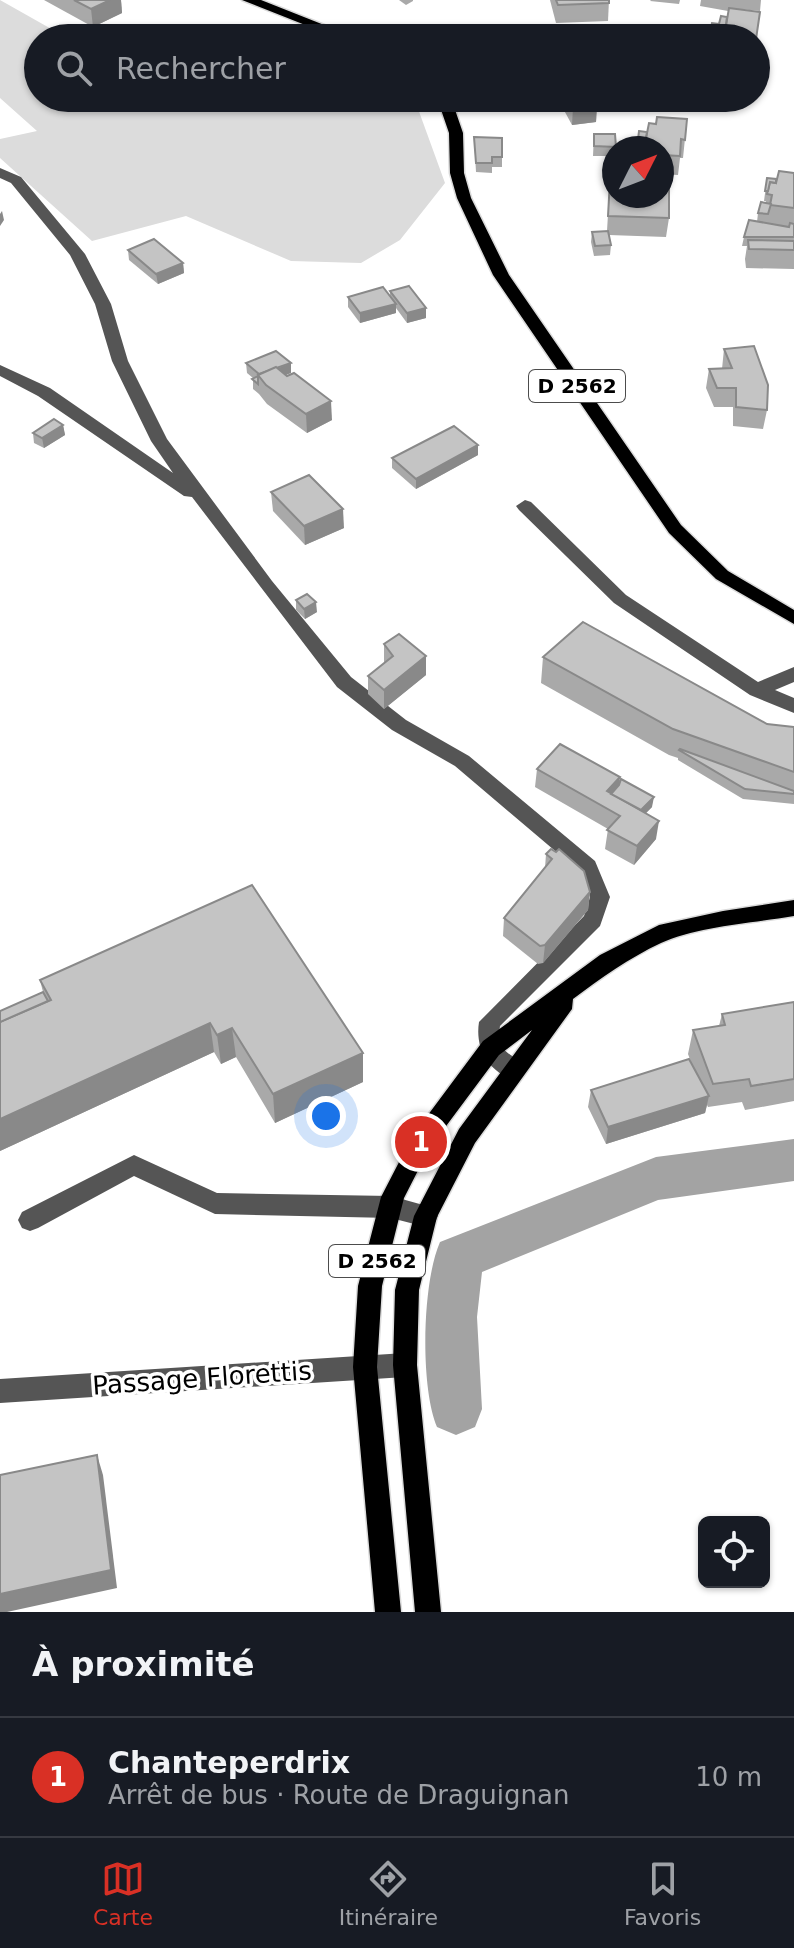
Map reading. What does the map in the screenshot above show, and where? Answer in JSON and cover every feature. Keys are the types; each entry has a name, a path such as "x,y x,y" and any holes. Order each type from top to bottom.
{"main road":[{"path":"249,0 313,24"},
{"name":"D 2562","path":"449,112 456,133 457,173 464,198 501,275 675,529 722,575 794,618"},
{"name":"D 2562","path":"388,1612 365,1367 370,1286 391,1207 421,1142 491,1048 608,961 659,934 723,919 794,908"},
{"name":"D 2562","path":"428,1612 405,1365 407,1290 426,1216 467,1136 579,984"}],"street":[{"path":"0,172 16,180 77,254 103,304 120,361 159,441 200,499 344,682 399,725 462,761 588,867 600,897 593,920 490,1022 487,1040 499,1061 513,1070"},
{"path":"0,370 44,392 200,499"},
{"path":"525,506 620,599 757,690 794,706"},
{"path":"757,690 794,674"},
{"path":"30,1220 134,1165 215,1203 391,1207 426,1216"},
{"name":"Passage Florettis","path":"0,1391 405,1365"}],"shaded area":[{"path":"0,0 43,24 24,24 24,112 419,112 445,183 400,240 361,263 291,261 186,216 92,241 0,158 0,139 37,131 0,98"}],"building":[{"path":"74,0 110,0 91,9"},
{"path":"556,0 609,0 609,3 558,5"},
{"path":"729,8 760,12 758,24 726,24"},
{"path":"721,16 727,17 726,24 719,24"},
{"path":"657,117 687,119 680,156 674,156 674,136 646,136 649,123 656,124"},
{"path":"594,134 615,134 602,136 602,146 594,146"},
{"path":"474,137 502,138 502,157 492,157 492,163 476,163"},
{"path":"779,171 794,173 794,208 770,205 772,195 767,194 770,182 776,183"},
{"path":"767,178 776,179 776,183 770,182 768,191 765,191"},
{"path":"761,202 771,204 768,214 758,213"},
{"path":"608,208 669,208 669,218 608,216"},
{"path":"749,220 789,227 790,223 794,224 794,237 744,237"},
{"path":"608,231 611,245 595,246 592,232"},
{"path":"154,239 183,263 156,274 128,250"},
{"path":"748,240 794,241 794,250 749,249"},
{"path":"409,286 426,308 407,313 390,291"},
{"path":"383,287 396,304 360,313 348,297"},
{"path":"754,346 768,385 767,410 736,407 736,388 717,388 709,369 732,368 724,349"},
{"path":"276,351 291,363 259,374 246,363"},
{"path":"276,367 287,376 294,373 331,401 306,414 266,385 258,375"},
{"path":"54,419 63,425 42,438 33,433"},
{"path":"454,426 478,445 416,479 392,458"},
{"path":"309,475 343,509 304,526 271,492"},
{"path":"307,594 316,602 304,609 296,600"},
{"path":"583,622 767,724 794,727 794,772 673,729 543,657"},
{"path":"399,634 426,656 384,690 368,676 393,656 384,644"},
{"path":"560,744 620,777 607,791 659,821 637,846 607,830 620,816 537,769"},
{"path":"680,749 794,791 794,794 745,789"},
{"path":"621,779 654,797 641,810 611,794"},
{"path":"551,849 556,852 559,849 584,871 590,892 545,945 540,946 504,918 552,859 546,854"},
{"path":"252,885 363,1053 273,1094 232,1028 217,1035 210,1023 0,1119 0,1022 51,1000 40,980"},
{"path":"43,992 48,1001 0,1022 0,1011"},
{"path":"794,1002 794,1079 751,1086 749,1079 713,1084 693,1030 725,1025 722,1014"},
{"path":"689,1059 709,1096 608,1127 591,1090"},
{"path":"97,1455 111,1570 0,1594 0,1475"}],"waterway":[{"path":"456,1409 451,1317 458,1258 656,1179 794,1160"}],"place":[{"name":"Chanteperdrix","path":"421,1142"}]}
